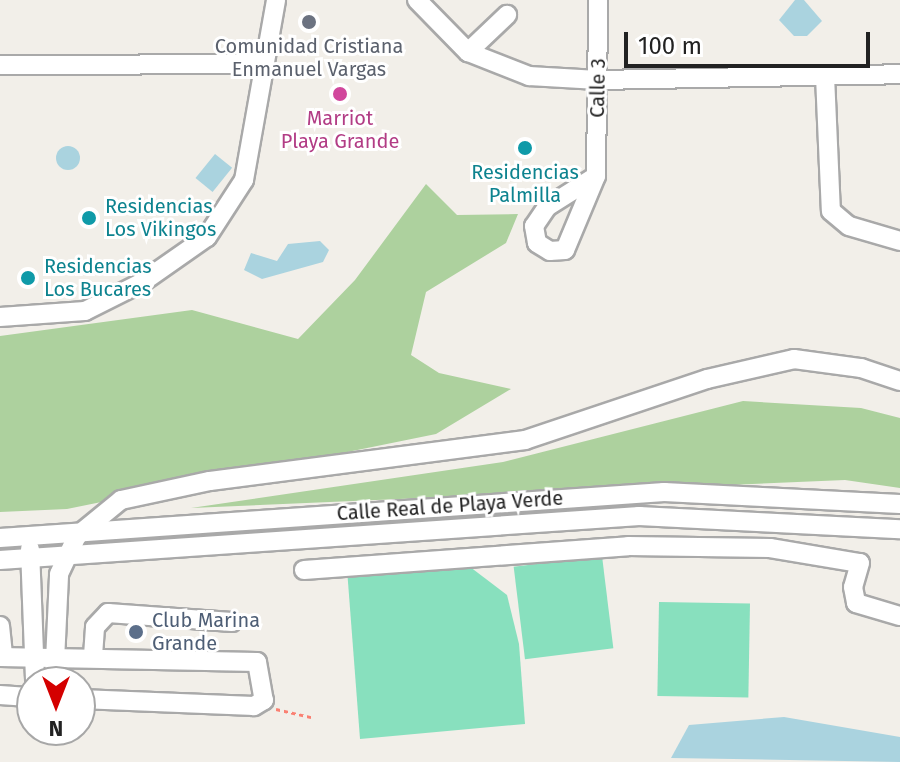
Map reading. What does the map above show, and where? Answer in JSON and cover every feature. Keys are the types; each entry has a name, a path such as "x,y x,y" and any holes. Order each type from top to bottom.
{"street":[{"path":"0,317 85,311 141,283 207,237 244,180 276,0"},
{"path":"417,0 468,52 529,76 598,80 900,74"},
{"name":"Calle 3","path":"596,176 598,0"},
{"path":"468,52 507,15"},
{"path":"0,65 265,64"},
{"path":"825,76 831,211 849,226 900,241"},
{"path":"41,666 57,584 77,536 121,500 152,492 525,440 765,364 823,361 900,381"},
{"path":"733,492 733,517"},
{"name":"Calle Real de Playa Verde","path":"0,538 77,536 638,493 733,492 900,504"},
{"path":"638,493 639,516"},
{"path":"831,498 831,522"},
{"path":"533,500 535,521"},
{"path":"437,507 437,528"},
{"path":"340,514 341,536"},
{"name":"Calle Real de Playa Verde","path":"0,560 67,558 437,528 639,516 733,517 900,529"},
{"path":"28,538 48,666"},
{"path":"304,570 628,546 770,548 860,563 853,587 856,603 900,616"},
{"path":"93,656 95,627 108,613 232,622"},
{"path":"0,626 2,657 93,656 257,662 261,705 96,700"}],"path":[{"path":"261,705 311,717"}],"green space":[{"path":"426,184 457,215 518,214 506,243 426,292 411,355 439,373 511,389 436,434 67,509 0,512 0,336 192,310 298,339 355,280"},
{"path":"743,401 861,408 900,418 900,488 845,480 191,508 503,462"},
{"path":"602,556 613,648 525,659 514,567"},
{"path":"461,560 507,595 519,644 525,724 360,739 347,569"},
{"path":"659,602 750,604 748,698 657,696"}],"water":[{"path":"795,0 804,0 822,21 807,36 794,36 779,20"},
{"path":"68,146 77,149 80,158 77,167 68,170 59,167 56,158 59,149"},
{"path":"215,154 232,168 213,192 195,178"},
{"path":"320,241 329,250 323,262 262,279 244,270 251,253 277,261 288,244"},
{"path":"784,717 900,737 900,762 671,758 689,725"}],"place":[{"name":"Comunidad Cristiana Enmanuel Vargas","path":"309,22"},
{"name":"Marriot Playa Grande","path":"340,94"},
{"name":"Residencias Palmilla","path":"525,148"},
{"name":"Residencias Los Vikingos","path":"89,218"},
{"name":"Residencias Los Bucares","path":"28,278"},
{"name":"Club Marina Grande","path":"136,632"}]}
